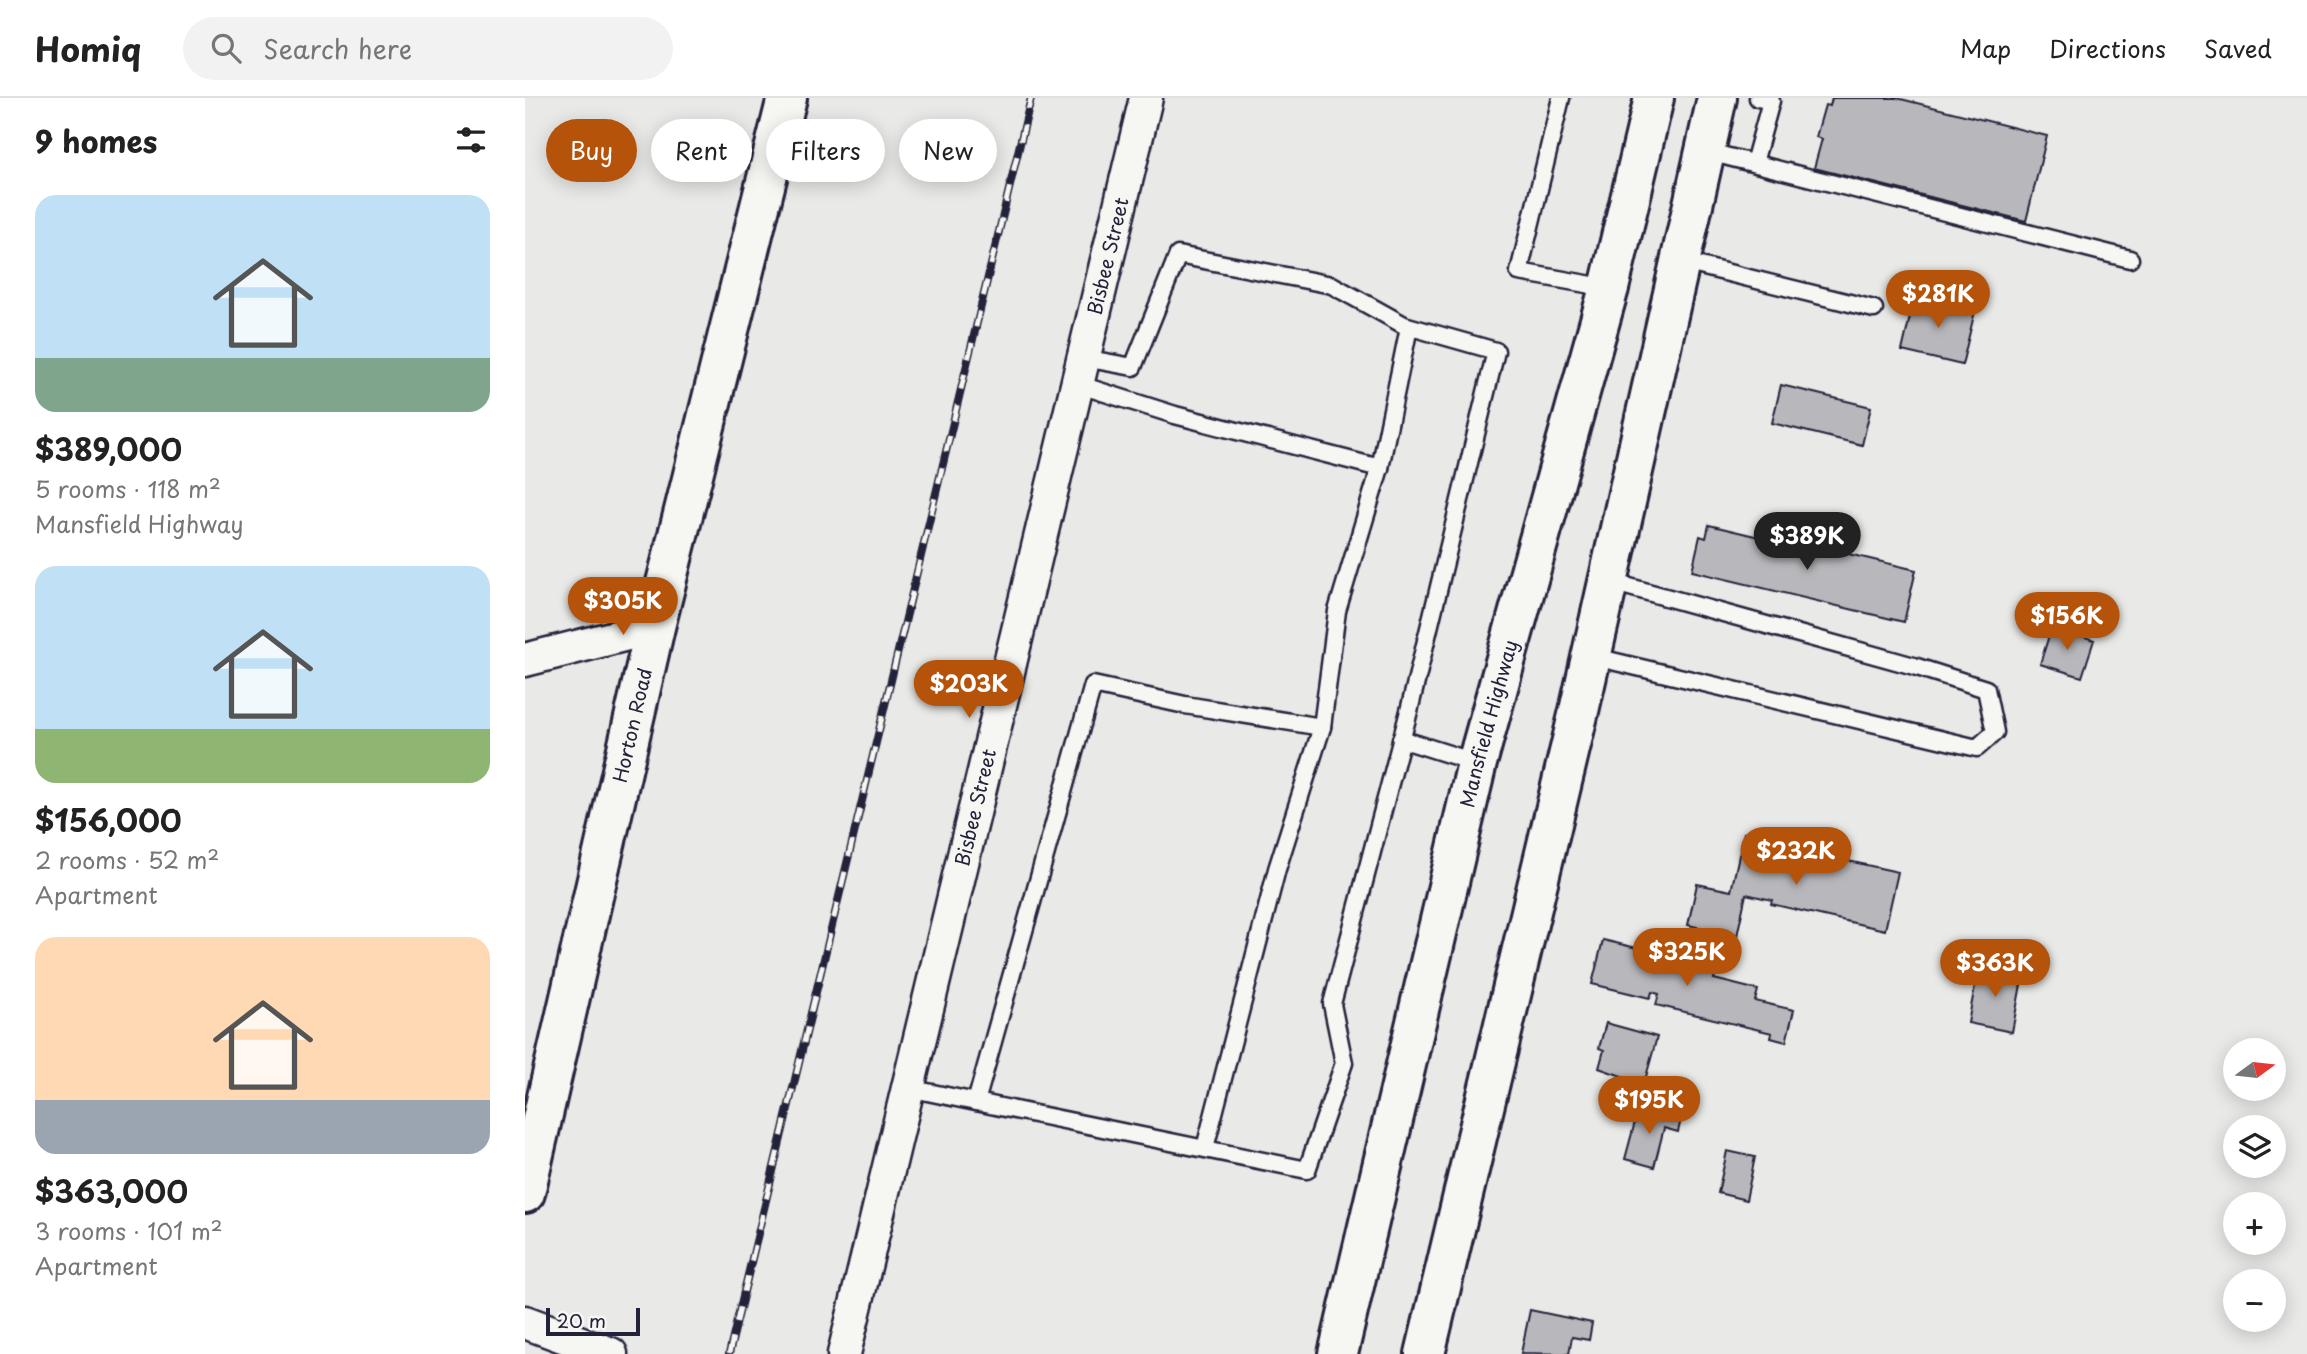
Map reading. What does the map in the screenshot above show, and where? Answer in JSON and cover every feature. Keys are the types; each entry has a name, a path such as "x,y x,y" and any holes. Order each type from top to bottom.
{"main road":[{"name":"Horton Road","path":"525,1192 655,628 787,98"},
{"name":"Mansfield Highway","path":"1338,1354 1477,762 1609,288 1654,98"},
{"path":"1425,1354 1591,656 1717,98"}],"street":[{"name":"Bisbee Street","path":"843,1354 1146,98"},
{"path":"525,660 655,628"},
{"path":"525,1322 611,1354"}],"lane":[{"path":"1561,98 1519,272 1609,288"},
{"path":"1754,163 1771,101 1758,98"},
{"path":"1705,151 2130,259"},
{"path":"908,1088 1307,1170 1344,1063 1332,1004 1401,740 1496,351 1409,327 1332,285 1178,255 1133,367 1080,371"},
{"path":"1680,261 1874,309"},
{"path":"1205,1148 1277,869 1322,727 1336,611 1380,468 1409,327"},
{"path":"1080,371 1175,415 1380,468"},
{"path":"1591,656 1977,748 1995,732 1986,689 1914,666 1608,581"},
{"path":"976,1102 1093,685 1185,705 1322,727"},
{"path":"1401,740 1477,762"}],"building":[{"path":"1832,98 1897,98 2047,136 2026,221 1814,168 1822,139 1816,137 1825,105 1830,106"},
{"path":"1915,295 1975,311 1962,365 1902,351"},
{"path":"1781,385 1871,407 1862,445 1772,423"},
{"path":"1709,525 1776,541 1777,537 1916,570 1904,622 1692,571 1700,536 1706,538"},
{"path":"2052,626 2094,640 2082,677 2040,664"},
{"path":"1744,833 1787,842 1785,847 1898,872 1885,930 1771,904 1772,900 1746,894 1737,936 1688,925 1697,884 1731,891"},
{"path":"1603,940 1717,967 1714,979 1758,990 1755,1001 1794,1010 1786,1042 1771,1038 1772,1033 1656,1005 1659,994 1652,992 1650,998 1592,984"},
{"path":"1979,965 2023,974 2012,1032 1968,1023"},
{"path":"1606,1023 1657,1037 1644,1084 1599,1068 1604,1050 1599,1048"},
{"path":"1639,1107 1681,1119 1678,1132 1664,1128 1654,1167 1625,1159"},
{"path":"1727,1151 1755,1157 1746,1200 1718,1193"},
{"path":"1530,1310 1592,1323 1589,1340 1572,1337 1569,1354 1521,1353"}],"railway":[{"path":"729,1354 1031,98"}]}
